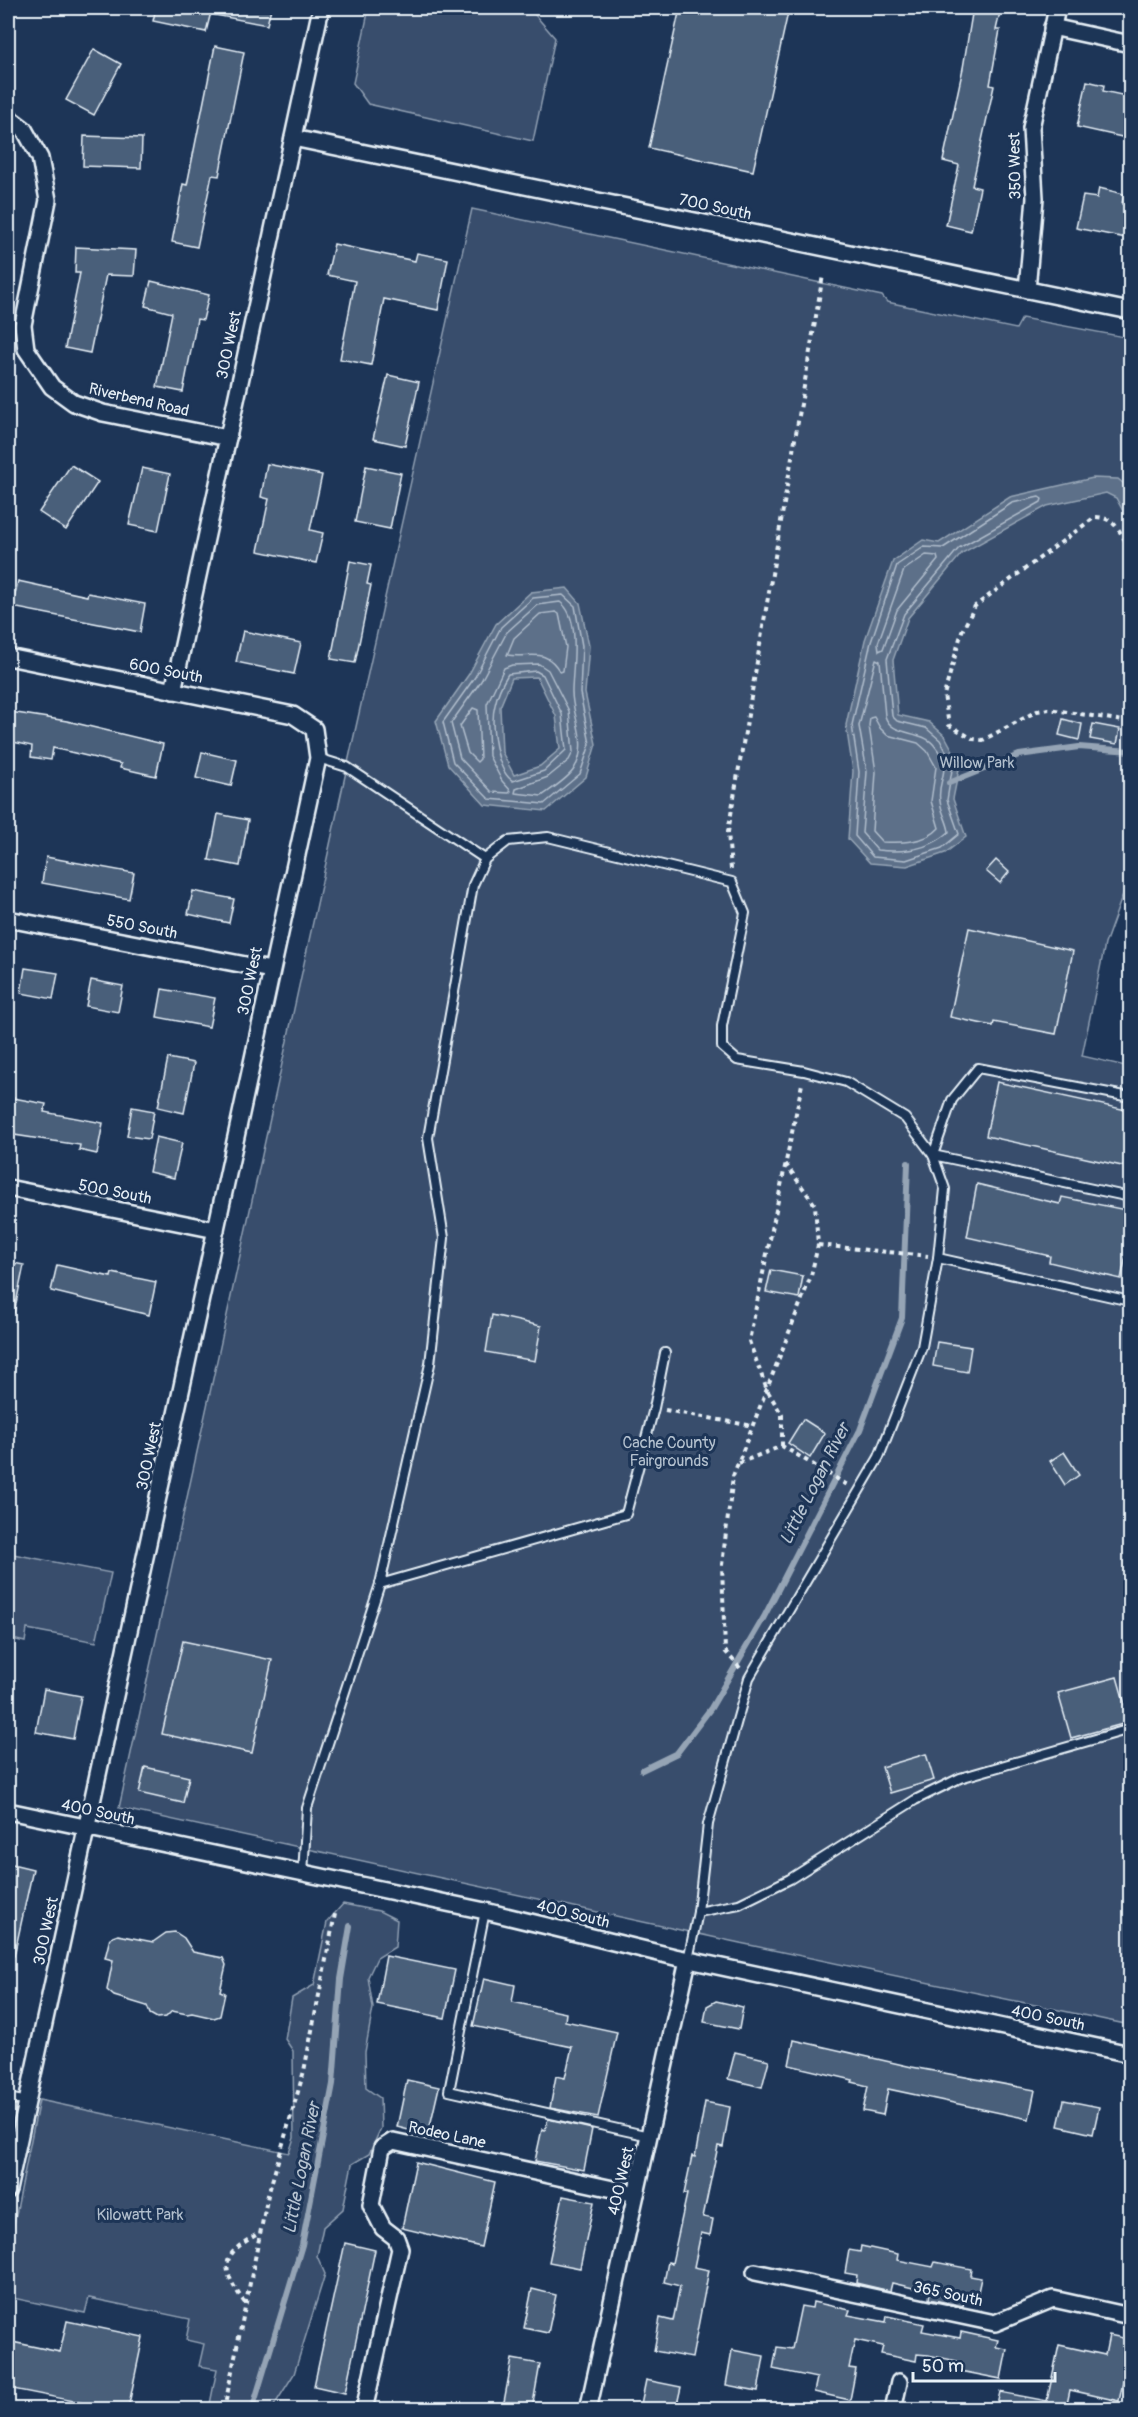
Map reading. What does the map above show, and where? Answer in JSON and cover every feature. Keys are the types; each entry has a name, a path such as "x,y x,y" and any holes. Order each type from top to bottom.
{"street":[{"name":"300 West","path":"173,691 321,8"},
{"name":"350 West","path":"1027,290 1035,198 1032,128 1057,8"},
{"path":"1052,27 1131,44"},
{"name":"Riverbend Road","path":"8,117 24,129 40,158 48,200 23,325 26,349 52,387 74,403 103,413 228,438"},
{"name":"700 South","path":"292,138 1131,311"},
{"name":"600 South","path":"8,657 293,716 314,729"},
{"name":"300 West","path":"8,2190 318,758 314,729"},
{"name":"550 South","path":"8,919 271,970"},
{"name":"500 South","path":"8,1188 216,1230"},
{"name":"400 South","path":"8,1811 484,1911 688,1960 1131,2054"},
{"name":"400 West","path":"588,2409 688,1960"},
{"name":"Rodeo Lane","path":"364,2409 400,2249 396,2238 383,2228 371,2205 382,2148 387,2144 393,2141 636,2194"},
{"name":"365 South","path":"755,2272 995,2323 1053,2299 1131,2316"},
{"path":"893,2409 899,2382"}],"lane":[{"path":"318,758 347,767 485,859"},
{"path":"303,1874 307,1808 380,1584 430,1364 444,1238 428,1138 473,885 485,859 508,841 548,837 732,882 745,913 722,1026 722,1047 737,1060 804,1071 846,1082 905,1118 933,1155 945,1189 938,1258 922,1347 879,1457 749,1678 708,1824 698,1912 688,1960"},
{"path":"933,1155 952,1100 978,1068 1131,1097"},
{"path":"933,1155 1131,1197"},
{"path":"938,1258 1131,1301"},
{"path":"380,1584 626,1514 654,1408 665,1353"},
{"path":"698,1912 739,1904 790,1879 915,1800 960,1778 1131,1729"},
{"path":"484,1911 449,2091 650,2136"},
{"path":"8,2098 27,2102"}],"path":[{"path":"732,882 728,832 823,275"},
{"path":"1131,549 1114,523 1106,517 1095,517 975,606 962,631 944,695 949,725 973,739 982,740 1037,711 1049,709 1131,722"},
{"path":"782,1446 782,1415 767,1390 749,1341 804,1071"},
{"path":"749,1678 725,1651 722,1565 733,1476 810,1276 818,1245 815,1205 785,1163"},
{"path":"818,1245 922,1254"},
{"path":"654,1408 753,1426"},
{"path":"738,1464 782,1446"},
{"path":"782,1446 846,1484"},
{"path":"224,2409 268,2195 304,2071 335,1914"},
{"path":"246,2304 233,2287 227,2271 229,2258 237,2245 260,2233"}],"green space":[{"path":"369,8 529,8 555,38 533,141 368,104 353,83"},
{"name":"Cache County Fairgrounds","path":"472,209 882,296 887,302 1016,329 1022,318 1130,338 1130,875 1105,944 1082,1056 1130,1067 1130,2025 119,1808"},
{"path":"8,1553 111,1573 96,1642 27,1629 25,1642 8,1638"},
{"name":"Kilowatt Park","path":"343,1904 379,1911 397,1920 395,1947 377,1958 368,1977 373,2008 365,2052 366,2088 380,2098 381,2128 369,2154 352,2164 343,2209 323,2227 317,2256 325,2274 294,2374 272,2409 209,2409 217,2369 199,2366 204,2344 186,2340 190,2319 89,2298 85,2313 8,2297 8,2254 39,2100 289,2153 294,2138 293,2051 285,2039 292,1998 314,1985 327,1922"}],"water":[{"path":"1093,478 1118,479 1129,488 1130,524 1116,498 1106,493 1047,506 962,553 908,618 893,660 898,715 929,722 945,736 960,764 953,799 966,837 945,853 907,866 870,863 848,839 853,771 846,725 865,640 893,561 923,540 939,543 1010,497"},
{"path":"567,588 580,603 589,646 585,693 596,744 586,777 546,811 485,805 448,765 436,721 469,674 496,624 531,592","holes":["537,677 556,716 560,749 540,766 514,775 502,752 500,707 512,678"]}],"building":[{"path":"156,8 212,8 206,32 153,21"},
{"path":"216,8 271,8 267,25 215,15"},
{"path":"680,8 789,8 753,171 649,148"},
{"path":"973,8 1001,8 996,30 1000,30 990,85 994,86 972,186 980,188 971,231 946,225 959,165 943,161"},
{"path":"215,46 244,52 219,176 212,175 197,247 172,242 183,184 187,185"},
{"path":"94,49 121,64 94,115 66,100"},
{"path":"1087,81 1104,85 1103,91 1131,97 1131,139 1077,127"},
{"path":"84,136 142,138 141,168 83,166"},
{"path":"1099,188 1124,194 1122,204 1131,206 1131,239 1076,228 1083,196 1097,198"},
{"path":"334,244 415,261 417,253 448,259 438,310 384,299 371,365 340,359 355,281 327,275"},
{"path":"76,247 136,250 134,276 106,275 90,353 65,348 80,273 75,273"},
{"path":"151,281 209,295 203,320 197,319 183,392 157,387 172,313 145,306"},
{"path":"388,375 419,382 405,446 373,439"},
{"path":"267,464 322,475 310,530 323,533 316,563 258,551 269,499 261,497"},
{"path":"71,465 98,482 66,530 39,512"},
{"path":"366,466 401,473 390,529 355,522"},
{"path":"142,468 170,474 158,531 129,525"},
{"path":"350,561 371,565 367,584 371,585 355,663 331,659"},
{"path":"18,581 87,596 88,593 145,604 140,632 12,607"},
{"path":"243,631 301,643 294,674 236,662"},
{"path":"10,712 67,721 163,744 156,776 120,768 121,764 53,748 51,760 31,757 32,746 8,741"},
{"path":"1063,719 1082,724 1079,740 1059,735"},
{"path":"1093,724 1120,729 1117,744 1090,739"},
{"path":"202,752 237,760 231,786 196,778"},
{"path":"218,814 248,820 240,866 209,860"},
{"path":"46,857 134,873 129,899 42,883"},
{"path":"996,860 1009,872 1000,883 986,871"},
{"path":"193,891 234,899 229,923 188,914"},
{"path":"969,928 1073,951 1056,1034 994,1022 993,1026 950,1017"},
{"path":"25,968 58,973 53,999 21,993"},
{"path":"91,980 123,986 118,1012 86,1006"},
{"path":"162,989 215,998 209,1027 157,1017"},
{"path":"168,1058 194,1063 184,1113 158,1107"},
{"path":"997,1082 1131,1111 1131,1168 986,1136"},
{"path":"8,1097 46,1104 44,1112 103,1123 97,1154 79,1150 80,1145 8,1134"},
{"path":"132,1107 154,1111 149,1139 127,1136"},
{"path":"156,1137 182,1143 174,1178 149,1172"},
{"path":"977,1184 1060,1204 1062,1197 1131,1211 1131,1233 1121,1279 1049,1262 1050,1256 967,1237"},
{"path":"8,1262 24,1265 14,1313 8,1312"},
{"path":"57,1265 111,1277 112,1273 156,1282 149,1315 51,1291"},
{"path":"771,1270 803,1276 799,1298 766,1292"},
{"path":"492,1315 541,1326 535,1361 486,1352"},
{"path":"937,1342 971,1347 967,1372 933,1366"},
{"path":"803,1419 825,1433 810,1458 788,1443"},
{"path":"1064,1452 1079,1475 1065,1485 1050,1461"},
{"path":"183,1641 272,1660 252,1753 162,1734"},
{"path":"1117,1677 1130,1722 1071,1738 1058,1693"},
{"path":"44,1689 81,1696 73,1739 36,1732"},
{"path":"926,1754 934,1780 890,1793 882,1767"},
{"path":"145,1767 189,1777 183,1803 139,1793"},
{"path":"8,1863 33,1869 14,1956 8,1956"},
{"path":"175,1932 184,1938 193,1952 223,1958 226,1965 220,1991 225,1993 220,2016 214,2018 172,2011 166,2017 157,2018 150,2014 147,2006 114,1996 107,1990 113,1960 105,1958 110,1938 118,1935 153,1942 166,1933"},
{"path":"386,1956 455,1970 445,2018 377,2004"},
{"path":"484,1978 515,1985 512,2002 566,2013 565,2021 617,2032 598,2117 550,2108 556,2076 565,2078 572,2047 473,2026"},
{"path":"716,2001 743,2007 739,2029 704,2022 707,2006"},
{"path":"794,2040 912,2067 1035,2090 1029,2119 888,2089 883,2115 863,2111 868,2086 852,2082 853,2080 789,2065"},
{"path":"735,2052 769,2060 762,2087 728,2079"},
{"path":"407,2080 439,2087 428,2135 397,2127"},
{"path":"1064,2100 1099,2107 1093,2134 1058,2126"},
{"path":"705,2102 730,2107 723,2147 718,2146 703,2217 713,2219 710,2235 701,2233 694,2267 709,2270 692,2358 654,2351 660,2318 673,2321 680,2286 664,2282 668,2262 672,2263 687,2194 684,2194 692,2156 695,2157"},
{"path":"548,2119 592,2129 584,2170 535,2161 542,2129 545,2130"},
{"path":"416,2162 495,2182 481,2247 402,2228"},
{"path":"563,2196 594,2202 580,2268 549,2262"},
{"path":"345,2243 375,2250 345,2393 314,2386"},
{"path":"861,2246 898,2254 897,2260 933,2267 935,2262 971,2269 970,2276 981,2278 976,2301 965,2299 963,2306 929,2299 930,2292 892,2283 890,2291 856,2283 857,2275 845,2273 849,2250 860,2252"},
{"path":"532,2289 556,2295 548,2333 524,2328"},
{"path":"813,2302 850,2310 848,2315 886,2322 887,2316 924,2324 922,2331 960,2338 961,2332 998,2340 996,2347 1007,2349 1001,2379 955,2370 957,2361 917,2354 916,2361 881,2354 883,2346 855,2340 849,2368 856,2369 850,2400 814,2392 817,2378 773,2369 777,2347 792,2349 801,2306 812,2308"},
{"path":"67,2321 143,2337 128,2409 114,2409 8,2388 8,2364 12,2342 60,2352"},
{"path":"1109,2335 1128,2339 1124,2358 1128,2359 1119,2401 1070,2390 1066,2409 996,2409 1000,2392 1047,2401 1059,2345 1105,2355"},
{"path":"732,2350 764,2356 758,2391 726,2385"},
{"path":"512,2359 540,2364 532,2409 503,2407"},
{"path":"646,2380 681,2387 676,2409 640,2409"}],"waterway":[{"name":"Little Logan River","path":"949,783 1019,755 1079,747 1130,751"},
{"name":"Little Logan River","path":"642,1770 677,1753 711,1708 764,1617 860,1430 902,1318 908,1163"},
{"name":"Little Logan River","path":"252,2410 302,2245 333,2084 341,1979 350,1926"}],"park label":[{"name":"Willow Park","path":"977,763"}]}
